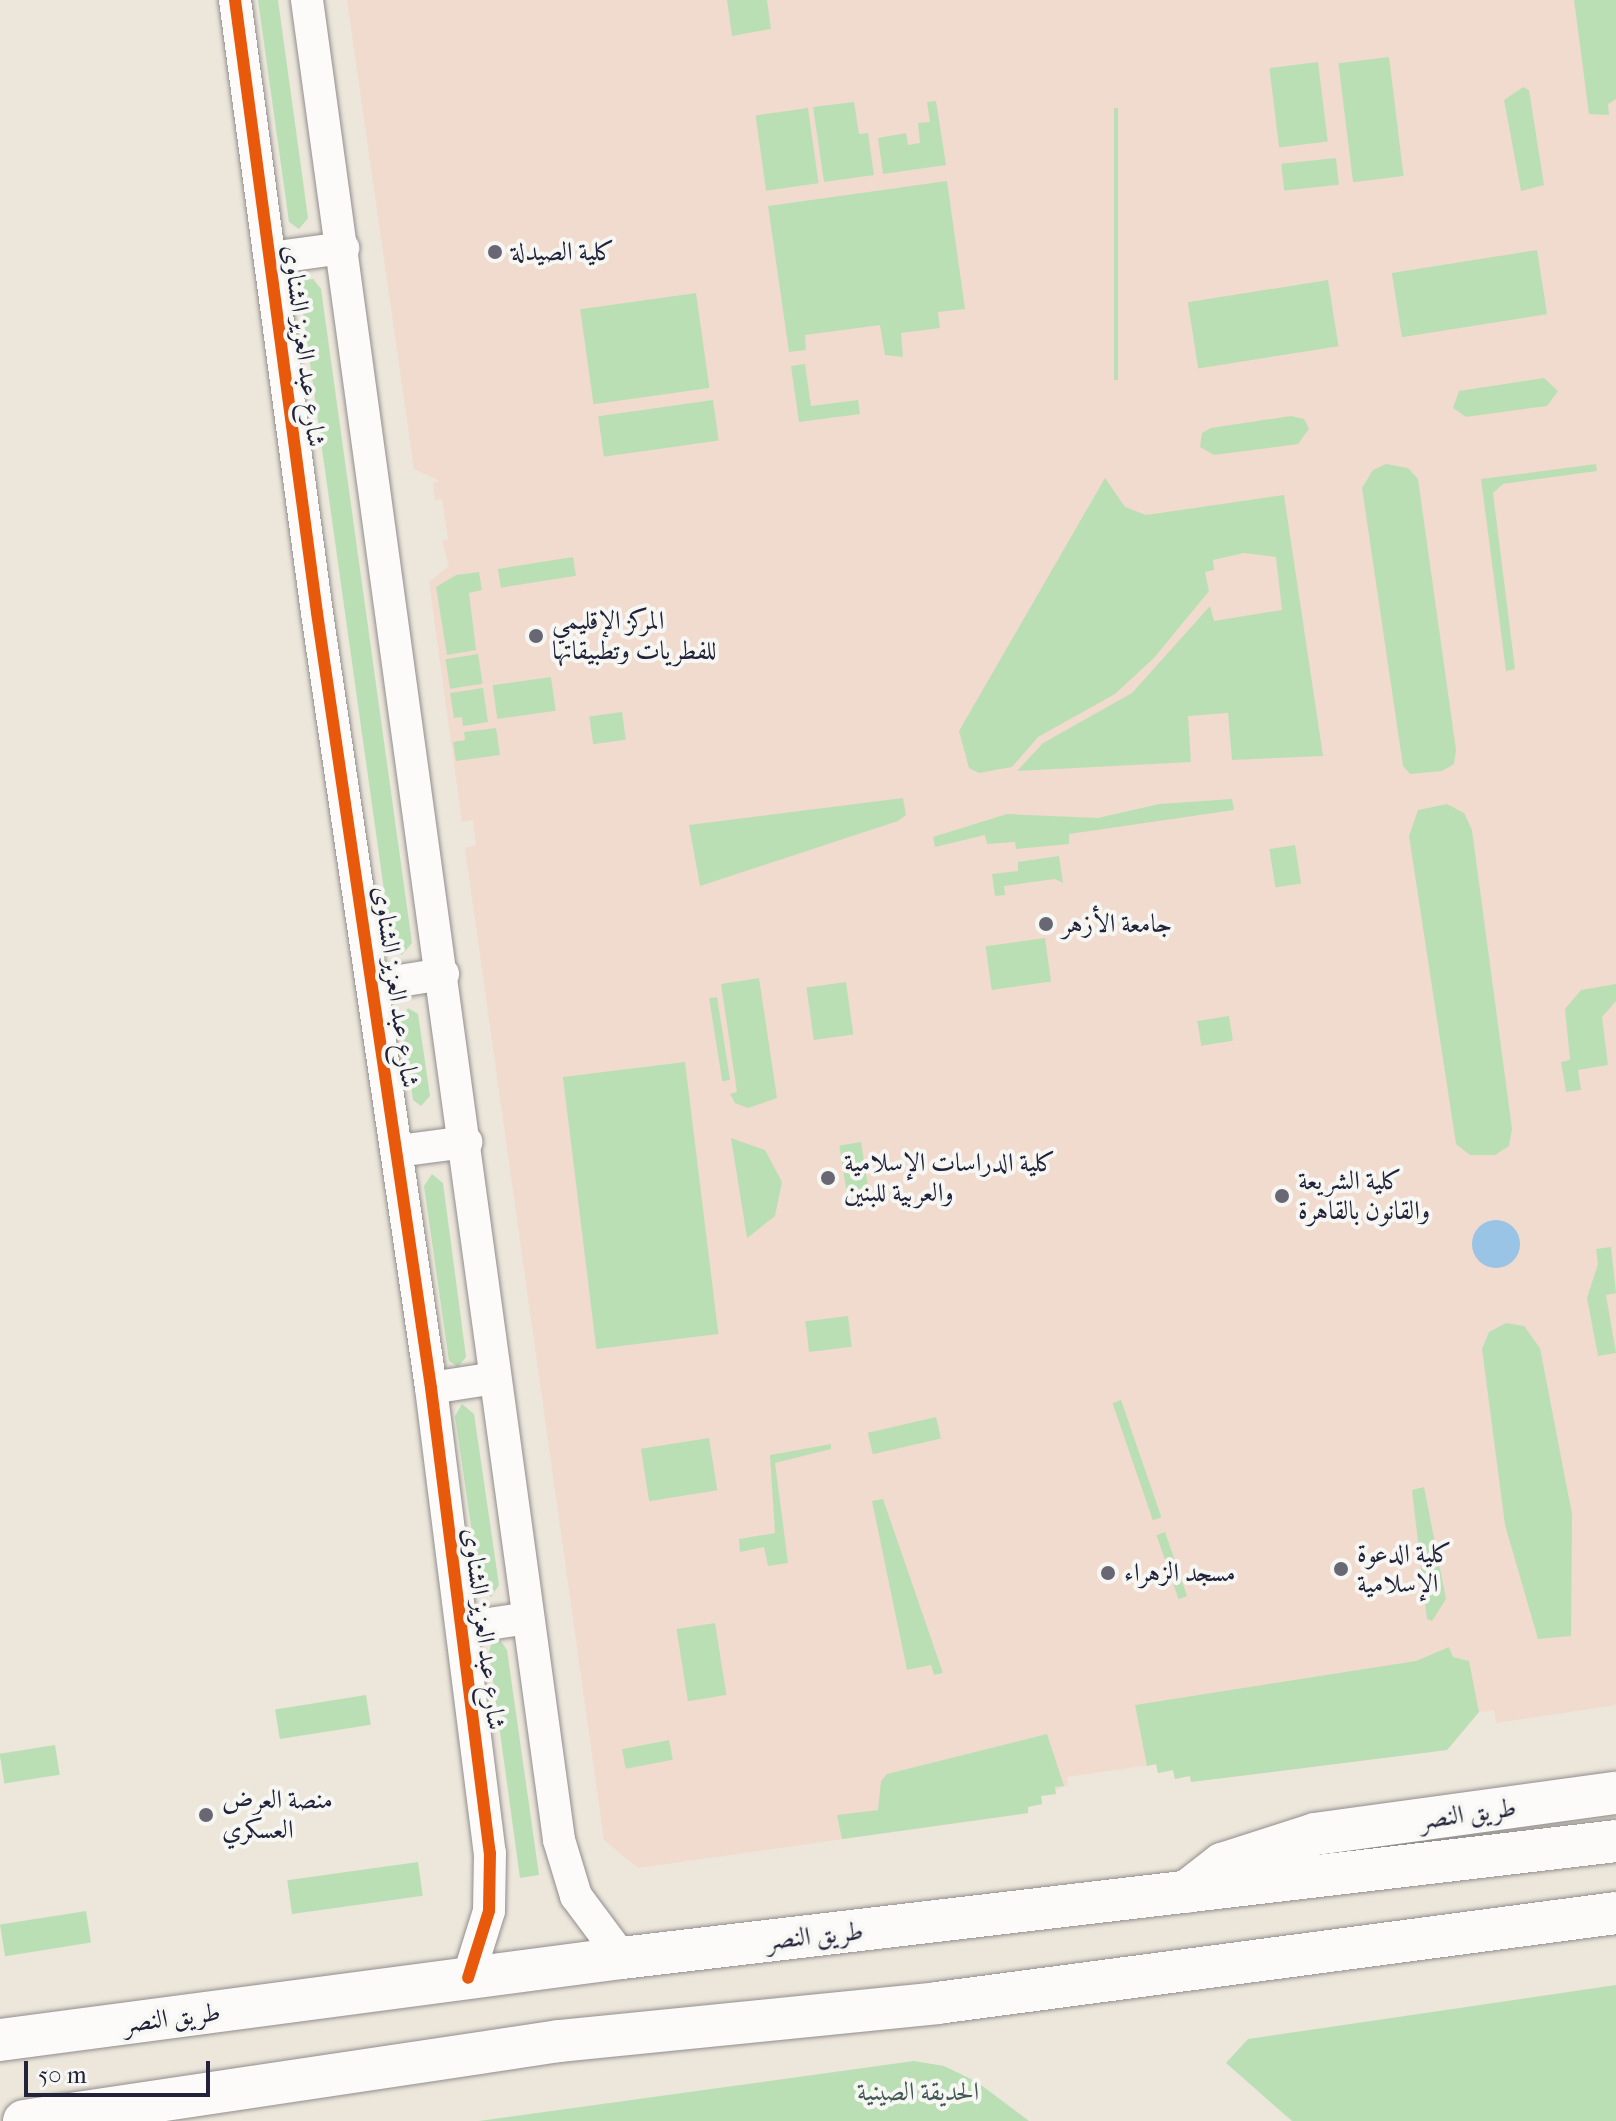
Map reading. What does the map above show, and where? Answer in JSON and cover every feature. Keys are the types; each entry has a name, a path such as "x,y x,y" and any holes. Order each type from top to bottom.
{"highway":[{"name":"طريق النصر","path":"0,2040 622,1958 1182,1895 1222,1864 1315,1834 1616,1793"},
{"path":"1182,1895 1616,1841"},
{"path":"24,2121 559,2041 937,2003 1616,1913"},
{"path":"1564,1920 1616,1937"}],"street":[{"name":"شارع عبد العزيز الشناوى","path":"235,0 317,613 398,1151 462,1628 492,1889 468,1978"},
{"name":"شارع عبد العزيز الشناوى","path":"307,0 563,1859 585,1913 622,1958"},
{"path":"271,258 343,248"},
{"path":"374,985 443,974"},
{"path":"398,1151 466,1142"},
{"path":"431,1388 495,1378"},
{"path":"462,1628 528,1618"}],"shaded area":[{"name":"جامعة الأزهر","path":"347,0 1616,0 1616,1705 1496,1723 1494,1710 1479,1712 1447,1750 1191,1782 1190,1776 1175,1779 1173,1770 1158,1773 1156,1764 1067,1777 1068,1785 1041,1796 1042,1804 1028,1807 1028,1813 638,1868 604,1840 465,848 476,845 473,820 462,822 429,582 449,566 442,541 448,539 442,499 435,500 433,483 440,481 414,469"}],"green space":[{"path":"258,0 278,0 308,218 299,229 289,222"},
{"path":"727,0 767,0 771,29 732,36"},
{"path":"1574,0 1616,0 1616,99 1608,104 1609,115 1589,114"},
{"path":"1389,57 1404,176 1353,182 1338,63"},
{"path":"1318,62 1328,141 1279,147 1269,68"},
{"path":"1523,87 1529,90 1544,185 1521,191 1504,100"},
{"path":"936,101 946,165 883,174 878,138 906,133 908,145 920,143 918,123 930,122 927,102"},
{"path":"854,102 859,134 868,133 874,175 824,182 813,107"},
{"path":"808,108 819,183 766,191 756,115"},
{"path":"1114,108 1118,108 1118,380 1114,380"},
{"path":"1336,158 1339,185 1284,191 1281,164"},
{"path":"947,181 965,309 938,312 940,328 901,333 903,357 885,355 880,325 805,335 806,350 789,352 768,206"},
{"path":"1537,250 1547,314 1402,337 1392,273"},
{"path":"313,279 321,289 412,943 402,955 392,947 300,292 304,280"},
{"path":"1328,280 1338,346 1198,368 1188,302"},
{"path":"696,293 709,388 593,404 580,309"},
{"path":"805,364 811,406 858,400 860,414 799,422 791,366"},
{"path":"1544,378 1558,391 1547,406 1466,417 1453,408 1459,391"},
{"path":"713,400 719,441 604,457 598,416"},
{"path":"1291,416 1304,419 1309,429 1298,444 1214,455 1200,447 1202,433 1211,428"},
{"path":"1386,464 1408,468 1418,479 1456,750 1454,764 1442,771 1410,774 1403,766 1362,488 1373,470"},
{"path":"1596,464 1597,471 1503,484 1493,493 1515,669 1506,671 1481,479"},
{"path":"1105,478 1125,507 1146,515 1284,495 1323,756 1232,760 1228,713 1188,716 1191,762 1017,771 1043,743 1132,693 1210,606 1214,621 1282,610 1276,557 1244,553 1213,560 1214,570 1205,572 1209,591 1154,658 1115,694 1038,737 1012,767 979,773 969,768 959,731"},
{"path":"573,557 576,576 501,588 498,569"},
{"path":"479,572 482,590 469,593 476,650 447,655 436,587 456,575"},
{"path":"478,654 483,684 450,689 445,659"},
{"path":"551,677 556,711 497,719 493,685"},
{"path":"483,688 488,722 463,726 462,717 454,718 450,693"},
{"path":"622,712 626,740 593,744 589,717"},
{"path":"496,728 500,755 456,761 453,742 465,740 464,732"},
{"path":"903,798 906,815 898,821 700,886 689,825"},
{"path":"1232,799 1234,810 1069,834 1069,844 1016,849 1015,842 987,844 985,835 935,847 933,837 1007,814 1098,818 1159,804"},
{"path":"1447,804 1464,813 1472,830 1512,1129 1509,1146 1495,1155 1470,1155 1456,1144 1409,836 1418,810"},
{"path":"1295,845 1301,884 1275,888 1269,849"},
{"path":"1059,856 1063,883 1055,879 1004,886 1005,895 995,896 992,874 1018,871 1018,862"},
{"path":"1045,938 1051,982 992,990 986,946"},
{"path":"759,978 777,1098 748,1108 735,1103 730,1094 737,1092 721,984"},
{"path":"846,982 853,1034 814,1040 806,988"},
{"path":"1616,984 1616,1001 1602,1017 1608,1065 1578,1070 1581,1090 1566,1092 1561,1062 1570,1060 1565,1009 1581,990"},
{"path":"717,997 730,1080 722,1081 709,998"},
{"path":"408,1008 418,1014 430,1096 421,1106 413,1100 401,1020"},
{"path":"1229,1016 1233,1041 1201,1046 1197,1021"},
{"path":"685,1062 718,1334 596,1349 563,1077"},
{"path":"731,1138 765,1150 782,1182 775,1216 747,1238"},
{"path":"861,1142 868,1187 846,1191 839,1145"},
{"path":"432,1174 443,1183 466,1357 458,1367 449,1361 424,1186"},
{"path":"1611,1247 1616,1293 1606,1295 1616,1353 1598,1356 1587,1298 1598,1264 1596,1249"},
{"path":"848,1316 852,1347 809,1352 805,1321"},
{"path":"1506,1323 1524,1326 1540,1348 1572,1514 1571,1636 1538,1639 1505,1525 1482,1349 1489,1332"},
{"path":"1121,1400 1161,1517 1153,1520 1112,1403"},
{"path":"462,1404 474,1414 499,1585 491,1597 480,1587 455,1416"},
{"path":"936,1417 941,1438 873,1454 868,1433"},
{"path":"709,1438 717,1490 649,1501 641,1449"},
{"path":"831,1444 831,1449 775,1463 788,1563 768,1566 764,1547 740,1552 739,1539 775,1533 770,1455"},
{"path":"1424,1487 1446,1599 1432,1621 1427,1619 1412,1490"},
{"path":"883,1499 943,1673 934,1675 931,1665 907,1670 872,1501"},
{"path":"1165,1532 1187,1596 1179,1599 1156,1535"},
{"path":"715,1623 726,1695 688,1701 676,1629"},
{"path":"500,1640 507,1650 539,1875 520,1878 489,1652 492,1642"},
{"path":"1449,1647 1453,1657 1469,1661 1479,1712 1447,1750 1191,1782 1190,1776 1175,1779 1173,1770 1158,1773 1156,1764 1147,1766 1135,1705 1416,1661"},
{"path":"366,1695 371,1725 280,1739 275,1709"},
{"path":"1047,1734 1064,1786 1055,1787 1056,1794 1041,1796 1042,1804 1028,1807 1028,1813 842,1839 837,1815 878,1810 881,1781 887,1774"},
{"path":"669,1740 673,1760 626,1769 622,1749"},
{"path":"55,1745 60,1775 4,1783 0,1754"},
{"path":"418,1862 423,1896 292,1914 287,1880"},
{"path":"86,1911 91,1943 5,1956 0,1925"},
{"path":"1616,1985 1616,2121 1292,2121 1226,2063 1248,2039"},
{"name":"الحديقة الصينية","path":"914,2061 944,2066 977,2082 1029,2121 479,2121"}],"water":[{"path":"1496,1220 1513,1227 1520,1244 1513,1261 1496,1268 1479,1261 1472,1244 1479,1227"}],"cycle path":[{"path":"235,0 317,613 431,1388 490,1853 489,1911 468,1978"}],"place":[{"name":"كلية الصيدلة","path":"495,252"},
{"name":"المركز الإقليمي للفطريات وتطبيقاتها","path":"536,636"},
{"name":"جامعة الأزهر","path":"1046,924"},
{"name":"كلية الدراسات الإسلامية والعربية للبنين","path":"828,1178"},
{"name":"كلية الشريعة والقانون بالقاهرة","path":"1282,1196"},
{"name":"كلية الدعوة الإسلامية","path":"1341,1569"},
{"name":"مسجد الزهراء","path":"1108,1573"},
{"name":"منصة العرض العسكري","path":"206,1815"}]}
